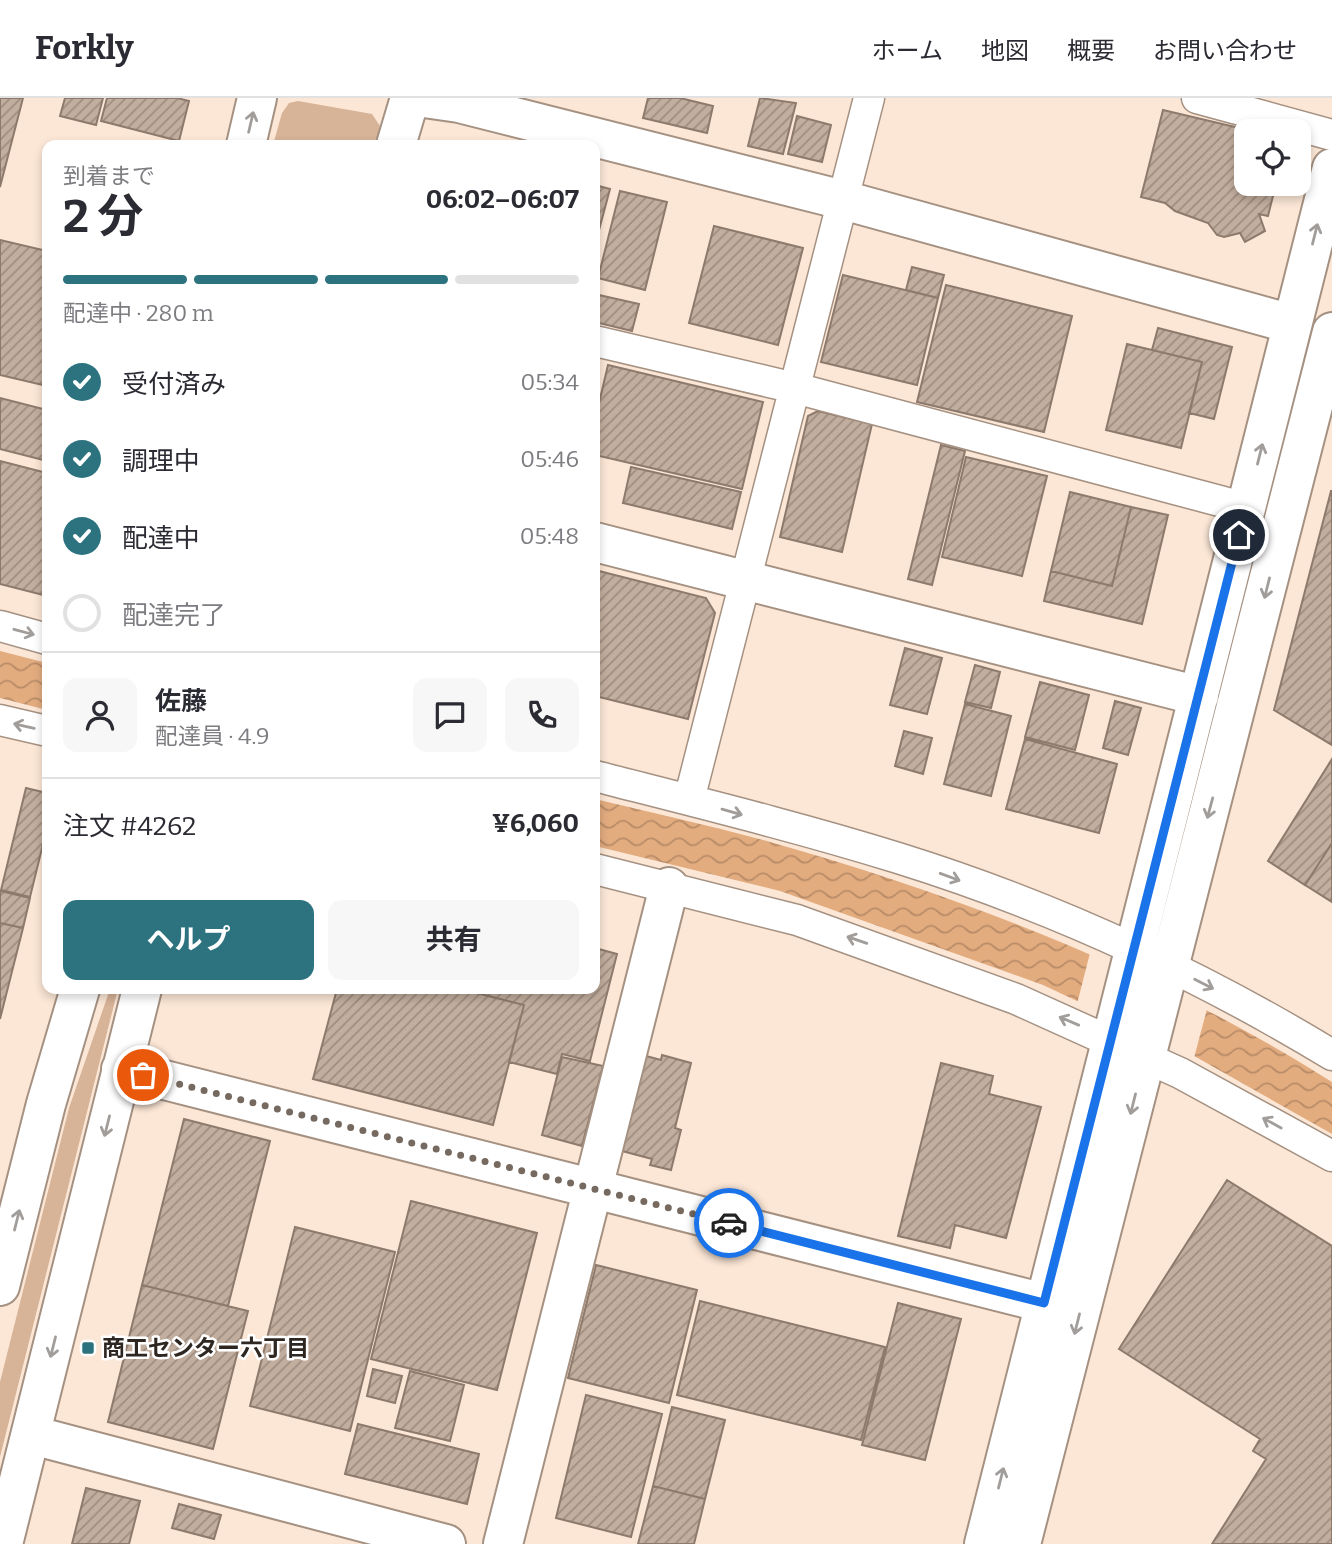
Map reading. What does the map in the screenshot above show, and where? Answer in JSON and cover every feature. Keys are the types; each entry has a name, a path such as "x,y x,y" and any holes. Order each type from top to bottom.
{"street":[{"path":"247,140 257,98"},
{"path":"397,140 410,98"},
{"path":"424,98 460,103 843,200 1292,324"},
{"path":"689,800 869,98"},
{"path":"1197,98 1332,135"},
{"path":"1021,1544 1131,1039 1131,961 1332,168"},
{"path":"984,1544 1044,1303 1131,1039 1165,978 1332,332"},
{"path":"600,342 795,388 1246,508"},
{"path":"600,543 1199,696"},
{"path":"0,626 42,638"},
{"path":"0,720 42,730"},
{"path":"600,777 899,858 1046,912 1165,978 1332,1055"},
{"path":"600,870 797,920 882,948 1131,1039 1332,1156"},
{"path":"503,1544 668,887"},
{"path":"0,1286 46,1104 79,994"},
{"path":"3,1544 141,994"},
{"path":"121,1069 1044,1303"},
{"path":"32,1435 446,1544"}],"shaded area":[{"path":"298,101 372,114 380,126 377,140 274,140 282,113 289,103"},
{"path":"108,994 117,994 0,1457 0,1382 69,1108"}],"water":[{"path":"0,651 42,662 42,709 0,698"},
{"path":"600,800 748,836 916,887 988,913 1130,973 1199,1006 1332,1082 1332,1134 1196,1057 1043,985 780,891 600,847"}],"pier":[{"path":"1090,953 1207,1009 1194,1058 1077,1004"}],"building":[{"path":"0,98 23,98 0,187"},
{"path":"65,98 103,98 96,125 60,116"},
{"path":"107,98 177,98 189,101 179,140 101,121"},
{"path":"648,98 680,98 713,106 707,133 643,118"},
{"path":"760,98 796,103 783,154 748,146"},
{"path":"1163,110 1234,127 1234,196 1273,196 1268,216 1259,214 1265,231 1245,242 1240,233 1224,237 1217,235 1208,223 1175,211 1165,203 1141,197"},
{"path":"797,116 831,125 822,162 788,154"},
{"path":"600,186 610,189 600,226"},
{"path":"620,191 667,202 645,290 600,279"},
{"path":"714,226 803,248 778,345 689,323"},
{"path":"0,240 42,250 42,385 0,375"},
{"path":"912,267 944,275 938,298 906,290"},
{"path":"843,275 938,298 917,385 821,362"},
{"path":"946,285 1072,316 1044,432 917,402"},
{"path":"600,295 639,304 632,331 600,323"},
{"path":"1158,328 1232,347 1214,419 1189,413 1202,362 1152,350"},
{"path":"1127,344 1202,362 1181,448 1106,430"},
{"path":"608,365 763,402 742,489 600,456 600,399"},
{"path":"0,398 42,409 42,460 0,449"},
{"path":"818,411 872,424 842,552 780,537 808,416"},
{"path":"941,445 965,451 932,585 908,579"},
{"path":"966,457 1047,476 1022,576 942,557"},
{"path":"0,461 42,472 42,595 0,584"},
{"path":"631,467 741,492 732,529 623,503"},
{"path":"1332,491 1332,745 1274,710"},
{"path":"1070,492 1131,507 1112,586 1051,571"},
{"path":"1131,507 1168,515 1142,624 1044,601 1051,571 1112,586"},
{"path":"600,571 706,598 715,613 688,719 600,697"},
{"path":"905,648 942,658 927,714 890,705"},
{"path":"975,665 1000,672 991,708 965,702"},
{"path":"1040,682 1089,695 1075,750 1025,737"},
{"path":"1115,701 1141,708 1128,755 1103,748"},
{"path":"965,704 1011,716 991,796 944,784"},
{"path":"904,731 932,738 923,774 895,766"},
{"path":"1025,739 1117,764 1099,833 1006,809"},
{"path":"1332,759 1332,843 1305,885 1268,861"},
{"path":"26,788 42,792 42,848 30,897 1,890"},
{"path":"1332,843 1332,902 1305,885"},
{"path":"0,891 30,898 23,928 0,923"},
{"path":"0,923 23,928 0,1019"},
{"path":"600,949 617,954 590,1061 562,1054 557,1074 509,1062 524,1005 481,994 600,994"},
{"path":"336,994 481,994 524,1005 493,1125 313,1079"},
{"path":"662,1055 691,1063 675,1128 681,1130 671,1170 650,1165 652,1159 622,1151 646,1056 661,1060"},
{"path":"562,1057 603,1066 582,1146 542,1135"},
{"path":"941,1063 993,1076 989,1094 1041,1107 1006,1238 955,1225 950,1248 898,1236"},
{"path":"184,1119 270,1141 228,1306 142,1285"},
{"path":"1227,1180 1332,1246 1332,1544 1212,1544 1266,1459 1253,1451 1260,1439 1119,1349"},
{"path":"411,1201 537,1233 497,1390 371,1359"},
{"path":"295,1227 395,1252 350,1431 250,1406"},
{"path":"596,1265 697,1290 669,1403 568,1378"},
{"path":"142,1285 248,1311 213,1449 108,1422"},
{"path":"700,1301 885,1347 861,1440 677,1395"},
{"path":"898,1303 961,1319 925,1460 862,1445"},
{"path":"373,1369 402,1376 395,1403 367,1396"},
{"path":"410,1371 464,1385 450,1441 395,1428"},
{"path":"586,1395 662,1414 631,1537 556,1518"},
{"path":"672,1407 725,1420 705,1499 653,1486"},
{"path":"358,1424 479,1454 467,1504 345,1474"},
{"path":"653,1486 705,1499 694,1544 638,1544"},
{"path":"86,1488 140,1501 129,1544 72,1544"},
{"path":"179,1504 221,1515 214,1539 172,1528"}],"way so far":[{"path":"143,1075 729,1223"}],"place":[{"name":"商工センター六丁目","path":"88,1348"}],"route":[{"path":"729,1223 1044,1303 1239,535"}]}
